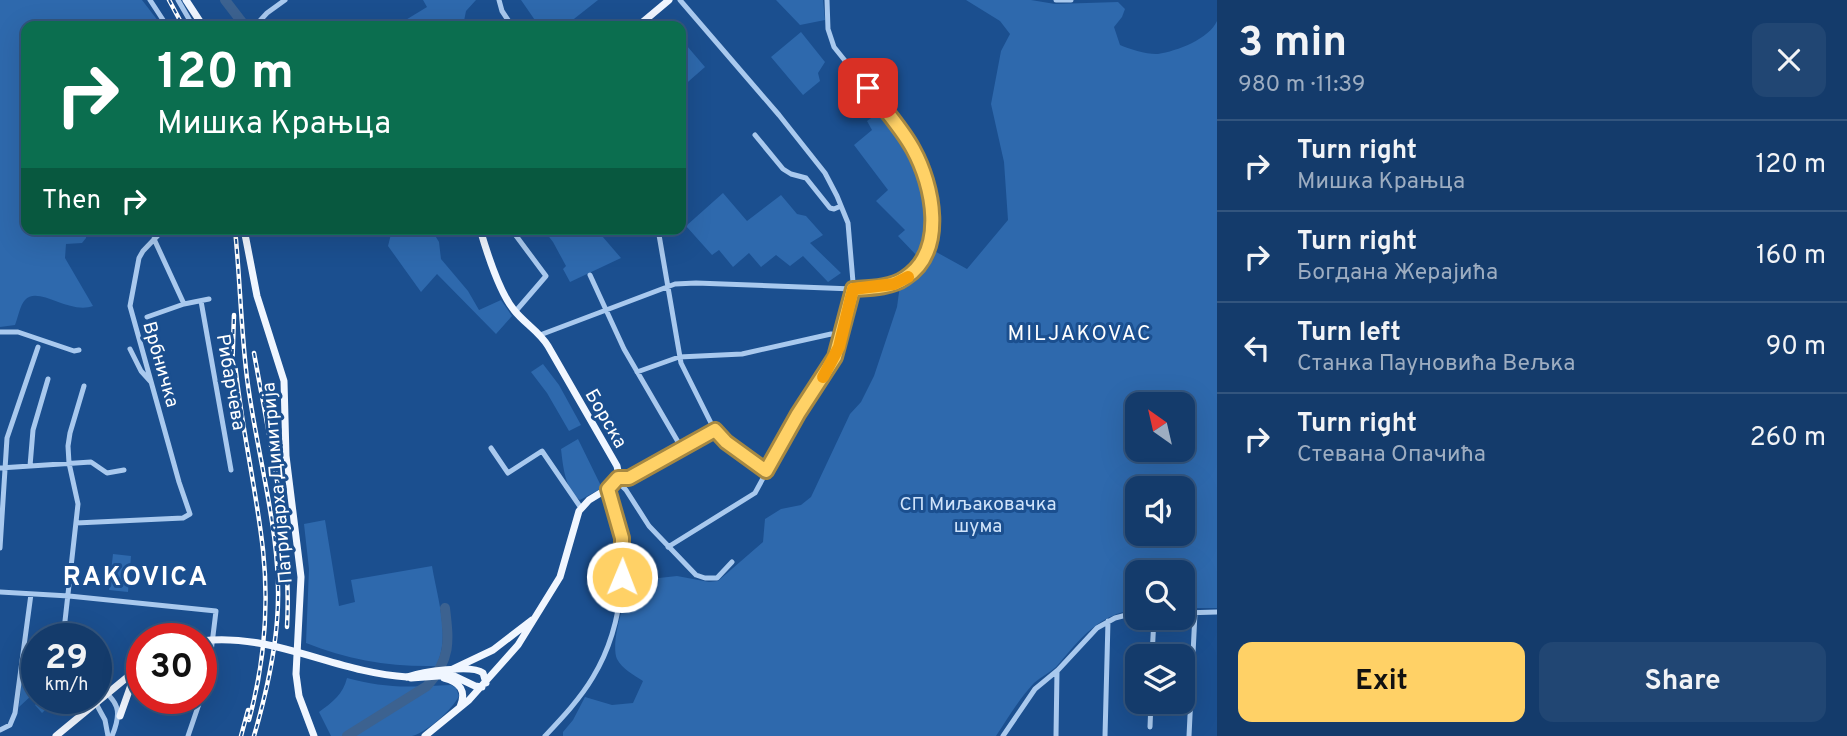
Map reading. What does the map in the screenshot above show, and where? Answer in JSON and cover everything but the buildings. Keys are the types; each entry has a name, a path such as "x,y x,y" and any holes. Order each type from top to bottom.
{"main road":[{"path":"186,0 200,21"},
{"path":"644,21 669,0"},
{"name":"Патријарха Димитрија","path":"245,235 253,282 284,381 286,456 301,577 296,674 301,702 314,736"},
{"name":"Борска","path":"482,235 508,301 515,312 540,335 617,466 618,480"},
{"path":"425,736 460,709 518,646 563,571 576,517 581,508 618,480"},
{"path":"453,669 484,656 504,643 542,610"},
{"path":"217,639 263,642 371,673 417,679 455,676 472,685 484,685"},
{"path":"407,677 453,669 478,669 483,673 484,685"},
{"path":"112,689 126,677"},
{"path":"440,677 460,686 464,697 460,709"},
{"path":"120,716 126,701"},
{"path":"56,736 80,714"}],"street":[{"path":"150,0 164,21"},
{"path":"178,0 191,21"},
{"path":"260,21 277,2 285,0"},
{"path":"499,0 509,21"},
{"path":"668,547 752,496 798,414 834,360 853,289 850,235 841,206 817,161 680,0"},
{"path":"540,335 669,286 696,283 853,289 894,284 910,275 928,248 932,231 932,212 922,171 910,143 834,47 828,29 828,0"},
{"path":"1056,0 1071,0"},
{"path":"755,135 783,169 806,178 830,208 841,206"},
{"name":"Врбничка","path":"76,523 183,518 190,514 130,302 138,258 158,235"},
{"path":"515,235 546,276 515,312"},
{"path":"659,235 679,357 715,430 726,442 766,471"},
{"path":"154,239 184,304"},
{"path":"590,275 618,339 681,447"},
{"path":"147,317 184,304 209,299"},
{"name":"Рибарчева","path":"201,301 231,470"},
{"path":"0,332 18,332 76,350"},
{"path":"637,372 679,357 741,354 831,334 842,337"},
{"path":"0,548 2,468 9,429 38,347"},
{"path":"130,349 141,371 153,384"},
{"path":"30,466 32,436 48,379"},
{"path":"65,623 77,498 68,463 70,433 84,386"},
{"path":"618,480 629,478 715,430"},
{"path":"491,448 508,473 542,451 581,508"},
{"path":"2,468 91,462 110,474 124,470"},
{"name":"Борска","path":"618,480 649,526 696,575 705,578 719,576 732,562"},
{"path":"545,736 592,679 612,633 622,577 623,545 618,518 608,489"},
{"path":"0,592 216,611 215,623"},
{"path":"0,730 10,725 15,713 31,594"},
{"path":"1195,613 1217,612"},
{"path":"1003,736 1031,694 1076,648 1108,621 1125,616"},
{"path":"1105,736 1108,621"},
{"path":"1189,736 1194,630"},
{"path":"1056,671 1056,736"},
{"path":"110,736 120,716 112,699"},
{"path":"102,714 110,736"},
{"path":"188,736 195,714"},
{"path":"1150,727 1151,714"}],"green space":[{"path":"0,0 142,0 158,21 21,21 21,235 86,235 82,243 66,244 65,258 93,306 74,307 31,296 23,302 15,325 0,327"},
{"path":"423,0 476,0 466,11 464,21 404,21 427,7"},
{"path":"521,0 598,0 571,21 536,21"},
{"path":"776,0 823,0 825,20 800,25"},
{"name":"СП Миљаковачка шума","path":"966,0 1031,0 1055,4 1118,2 1125,9 1114,27 1120,45 1154,54 1174,50 1200,39 1217,21 1217,608 1195,608 1195,560 1125,560 1125,612 1100,622 1091,629 1056,667 1034,683 996,736 563,736 585,697 612,705 633,703 643,681 622,666 615,652 619,620 632,581 677,576 718,581 763,542 765,519 781,509 801,505 811,497 850,414 861,402 874,376 897,307 900,285 921,265 929,248 967,269 1008,220 1004,162 991,104 1001,51 1010,34 1000,21"},
{"path":"801,32 825,62 818,73 820,81 803,95 771,57"},
{"path":"686,45 705,67 686,84"},
{"path":"881,111 904,140 922,180 928,222 925,241 918,257 898,236 905,230 876,201 888,190 854,145 872,130 867,121"},
{"path":"723,193 747,221 781,195 797,214 806,216 823,235 810,243 841,273 828,282 803,256 790,266 776,255 761,267 749,253 733,267 719,250 712,255 686,226"},
{"path":"391,235 435,235 439,242 441,259 468,291 479,310 501,300 512,316 496,334 437,274 421,292 388,246"},
{"path":"548,235 601,235 621,258 570,282 563,269 566,266"},
{"path":"543,364 559,385 581,425 569,431 531,372"},
{"path":"578,439 602,488 580,500 568,484 561,449"},
{"path":"325,520 339,606 355,602 351,580 432,566 443,630 436,666 370,661 306,643 309,569 304,524"},
{"path":"113,554 131,556 128,592 109,590"},
{"path":"347,678 404,687 424,686 345,736 331,736 319,712 337,697"},
{"path":"451,685 456,688 459,696 456,701 438,720 418,734 349,736 429,686"}],"waterway":[{"path":"225,0 241,21"},
{"path":"347,736 427,686 435,676 446,650 445,608"}],"railway":[{"path":"169,0 180,21"},
{"path":"235,235 247,378 277,560 277,621 271,665 254,736"},
{"path":"232,374 234,315"},
{"path":"254,353 283,524 288,593 287,627"},
{"path":"235,363 265,571 264,635 249,720"},
{"path":"241,736 248,710"}],"slow traffic":[{"path":"823,377 839,347 853,289 894,284 908,277"}],"district":[{"name":"MILJAKOVAC","path":"1080,333"},
{"name":"RAKOVICA","path":"136,576"}],"route":[{"path":"622,577 622,538 608,489 618,478 629,478 715,430 726,442 766,471 798,414 835,357 853,289 894,284 904,279 914,271 928,248 933,223 932,212 918,158 904,134 868,88"}]}
